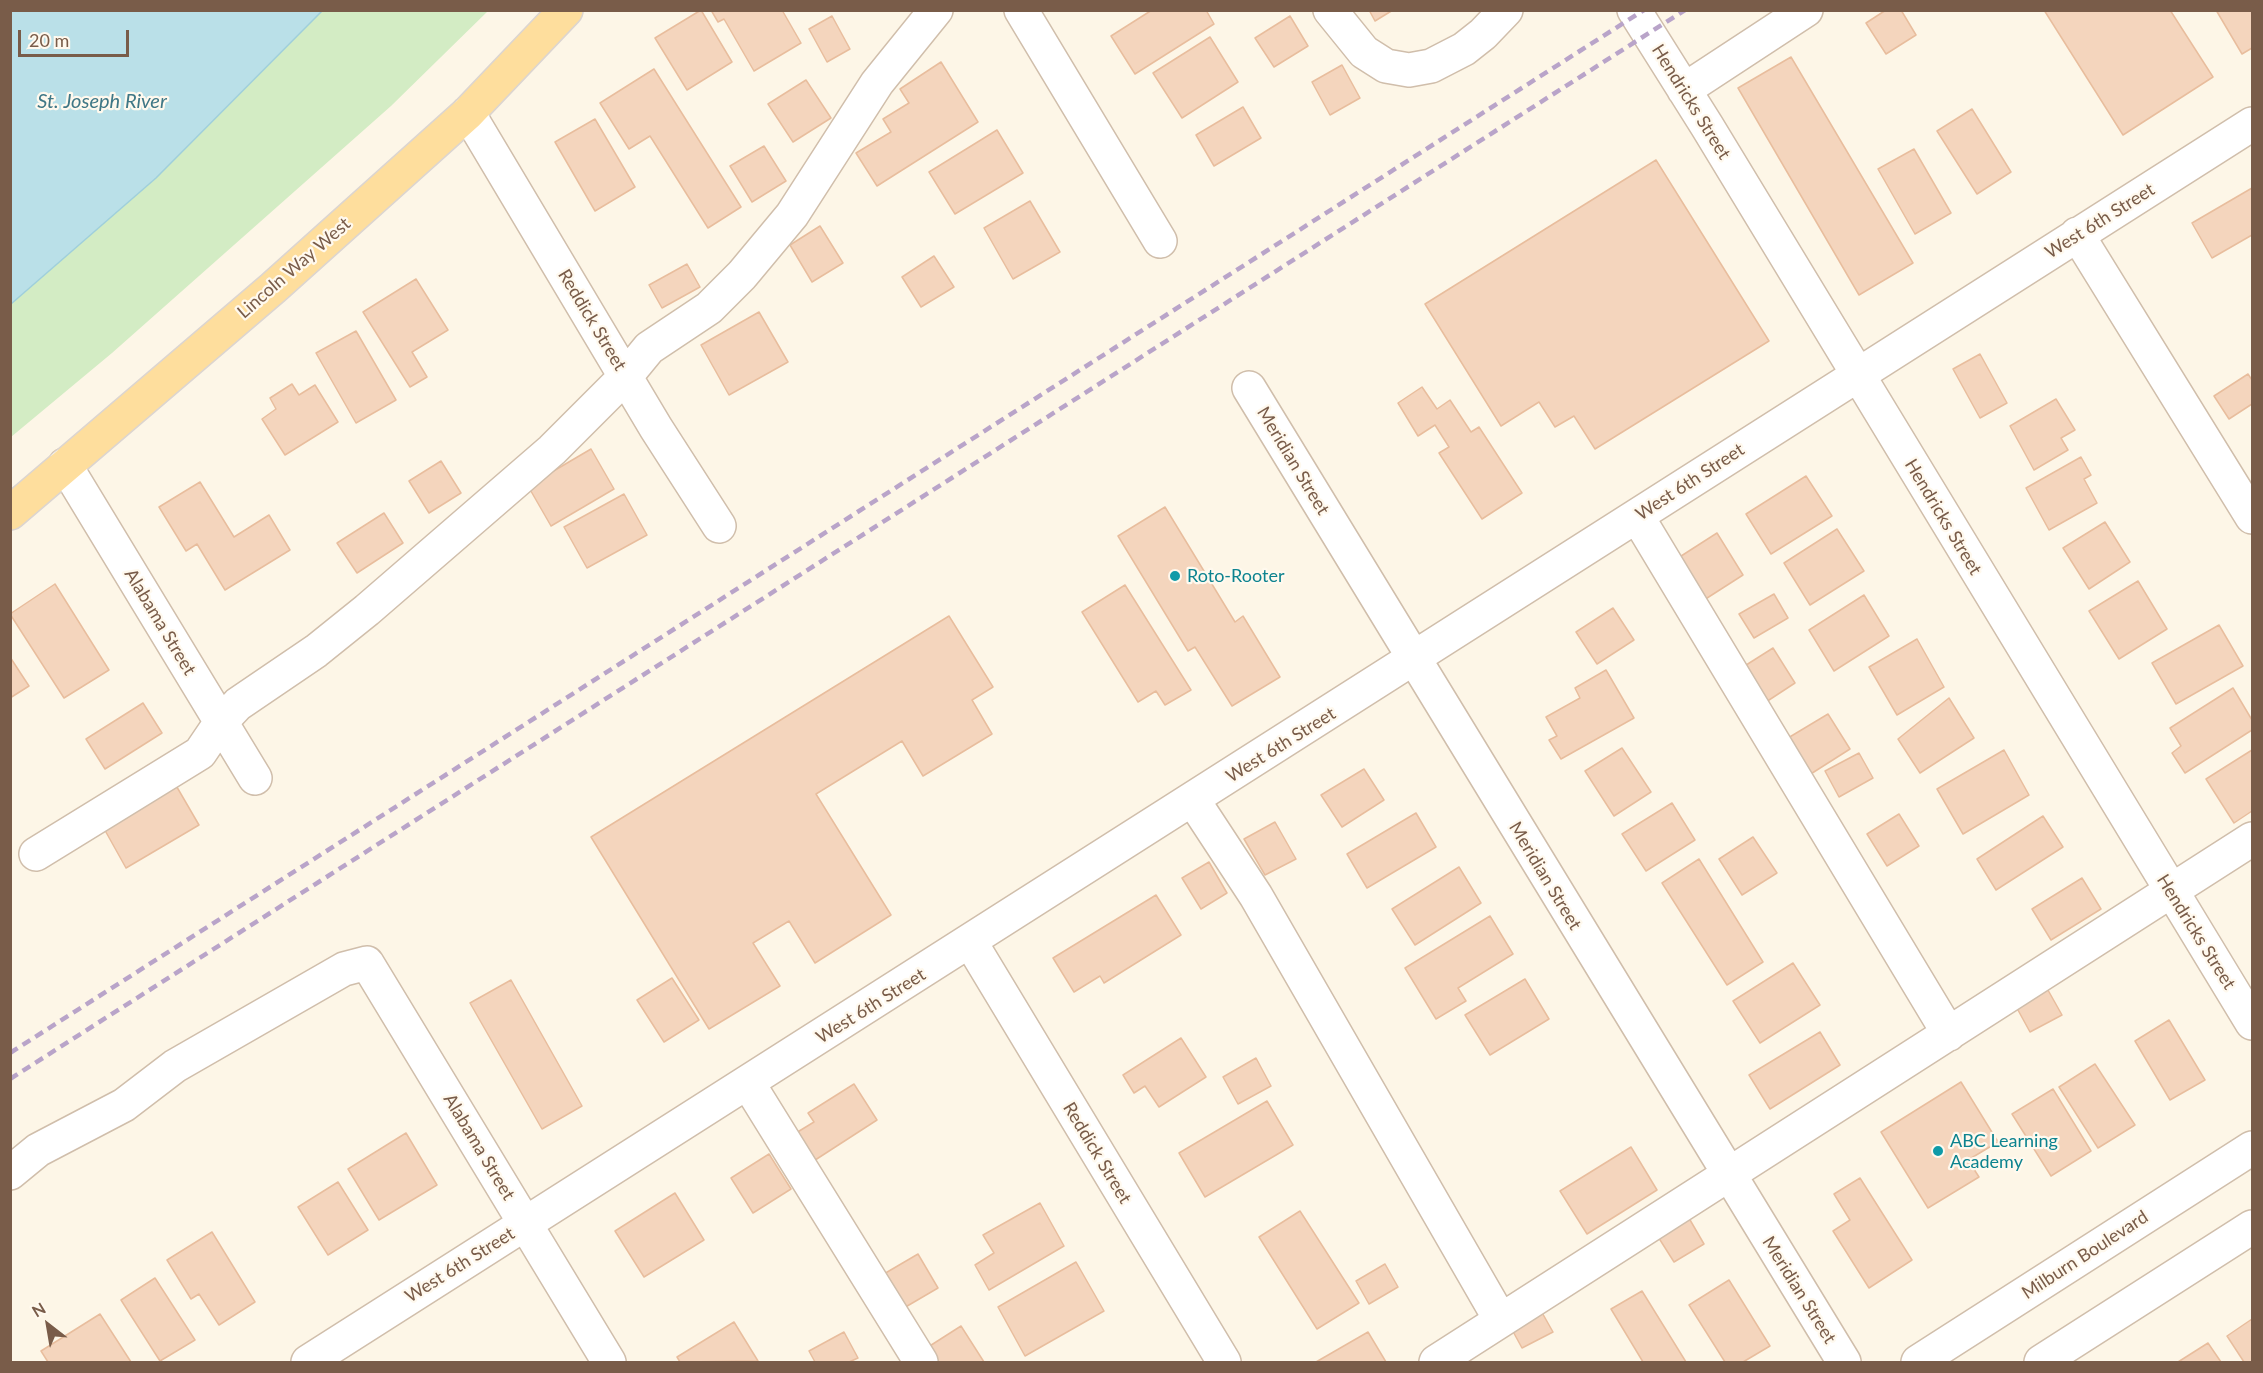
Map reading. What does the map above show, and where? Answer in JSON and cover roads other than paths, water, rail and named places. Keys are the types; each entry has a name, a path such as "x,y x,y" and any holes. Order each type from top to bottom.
{"main road":[{"name":"Lincoln Way West","path":"10,513 273,288 468,113 566,10"}],"street":[{"path":"36,854 200,753 221,722 238,704 316,651 367,610 552,450 626,376 649,348 709,308 742,275 792,215 878,83 936,10"},
{"path":"1022,10 1160,241"},
{"path":"1330,10 1364,52 1386,66 1409,69 1431,66 1464,49 1483,34 1506,10"},
{"name":"Hendricks Street","path":"1634,10 2253,1023"},
{"path":"1684,90 1806,10"},
{"name":"Reddick Street","path":"468,113 719,526"},
{"name":"West 6th Street","path":"308,1362 971,943 2077,234 2253,124"},
{"path":"2077,234 2253,517"},
{"name":"Meridian Street","path":"1249,388 1413,661 1844,1362"},
{"name":"Alabama Street","path":"65,465 255,778"},
{"path":"1637,516 1948,1034"},
{"path":"1193,800 1256,896 1500,1319"},
{"path":"1436,1362 2253,839"},
{"name":"Reddick Street","path":"971,943 1224,1362"},
{"name":"Alabama Street","path":"10,1173 38,1150 124,1105 175,1066 344,969 366,963 609,1362"},
{"path":"748,1083 921,1362"},
{"name":"Milburn Boulevard","path":"1918,1362 2253,1148"},
{"path":"2041,1362 2253,1227"}],"water":[{"name":"St. Joseph River","path":"11,10 322,11 156,178 11,304"}],"railway":[{"path":"10,1053 1644,10"},
{"path":"10,1079 1685,10"}],"place":[{"name":"Roto-Rooter","path":"1175,576"},
{"name":"ABC Learning Academy","path":"1938,1151"}]}
